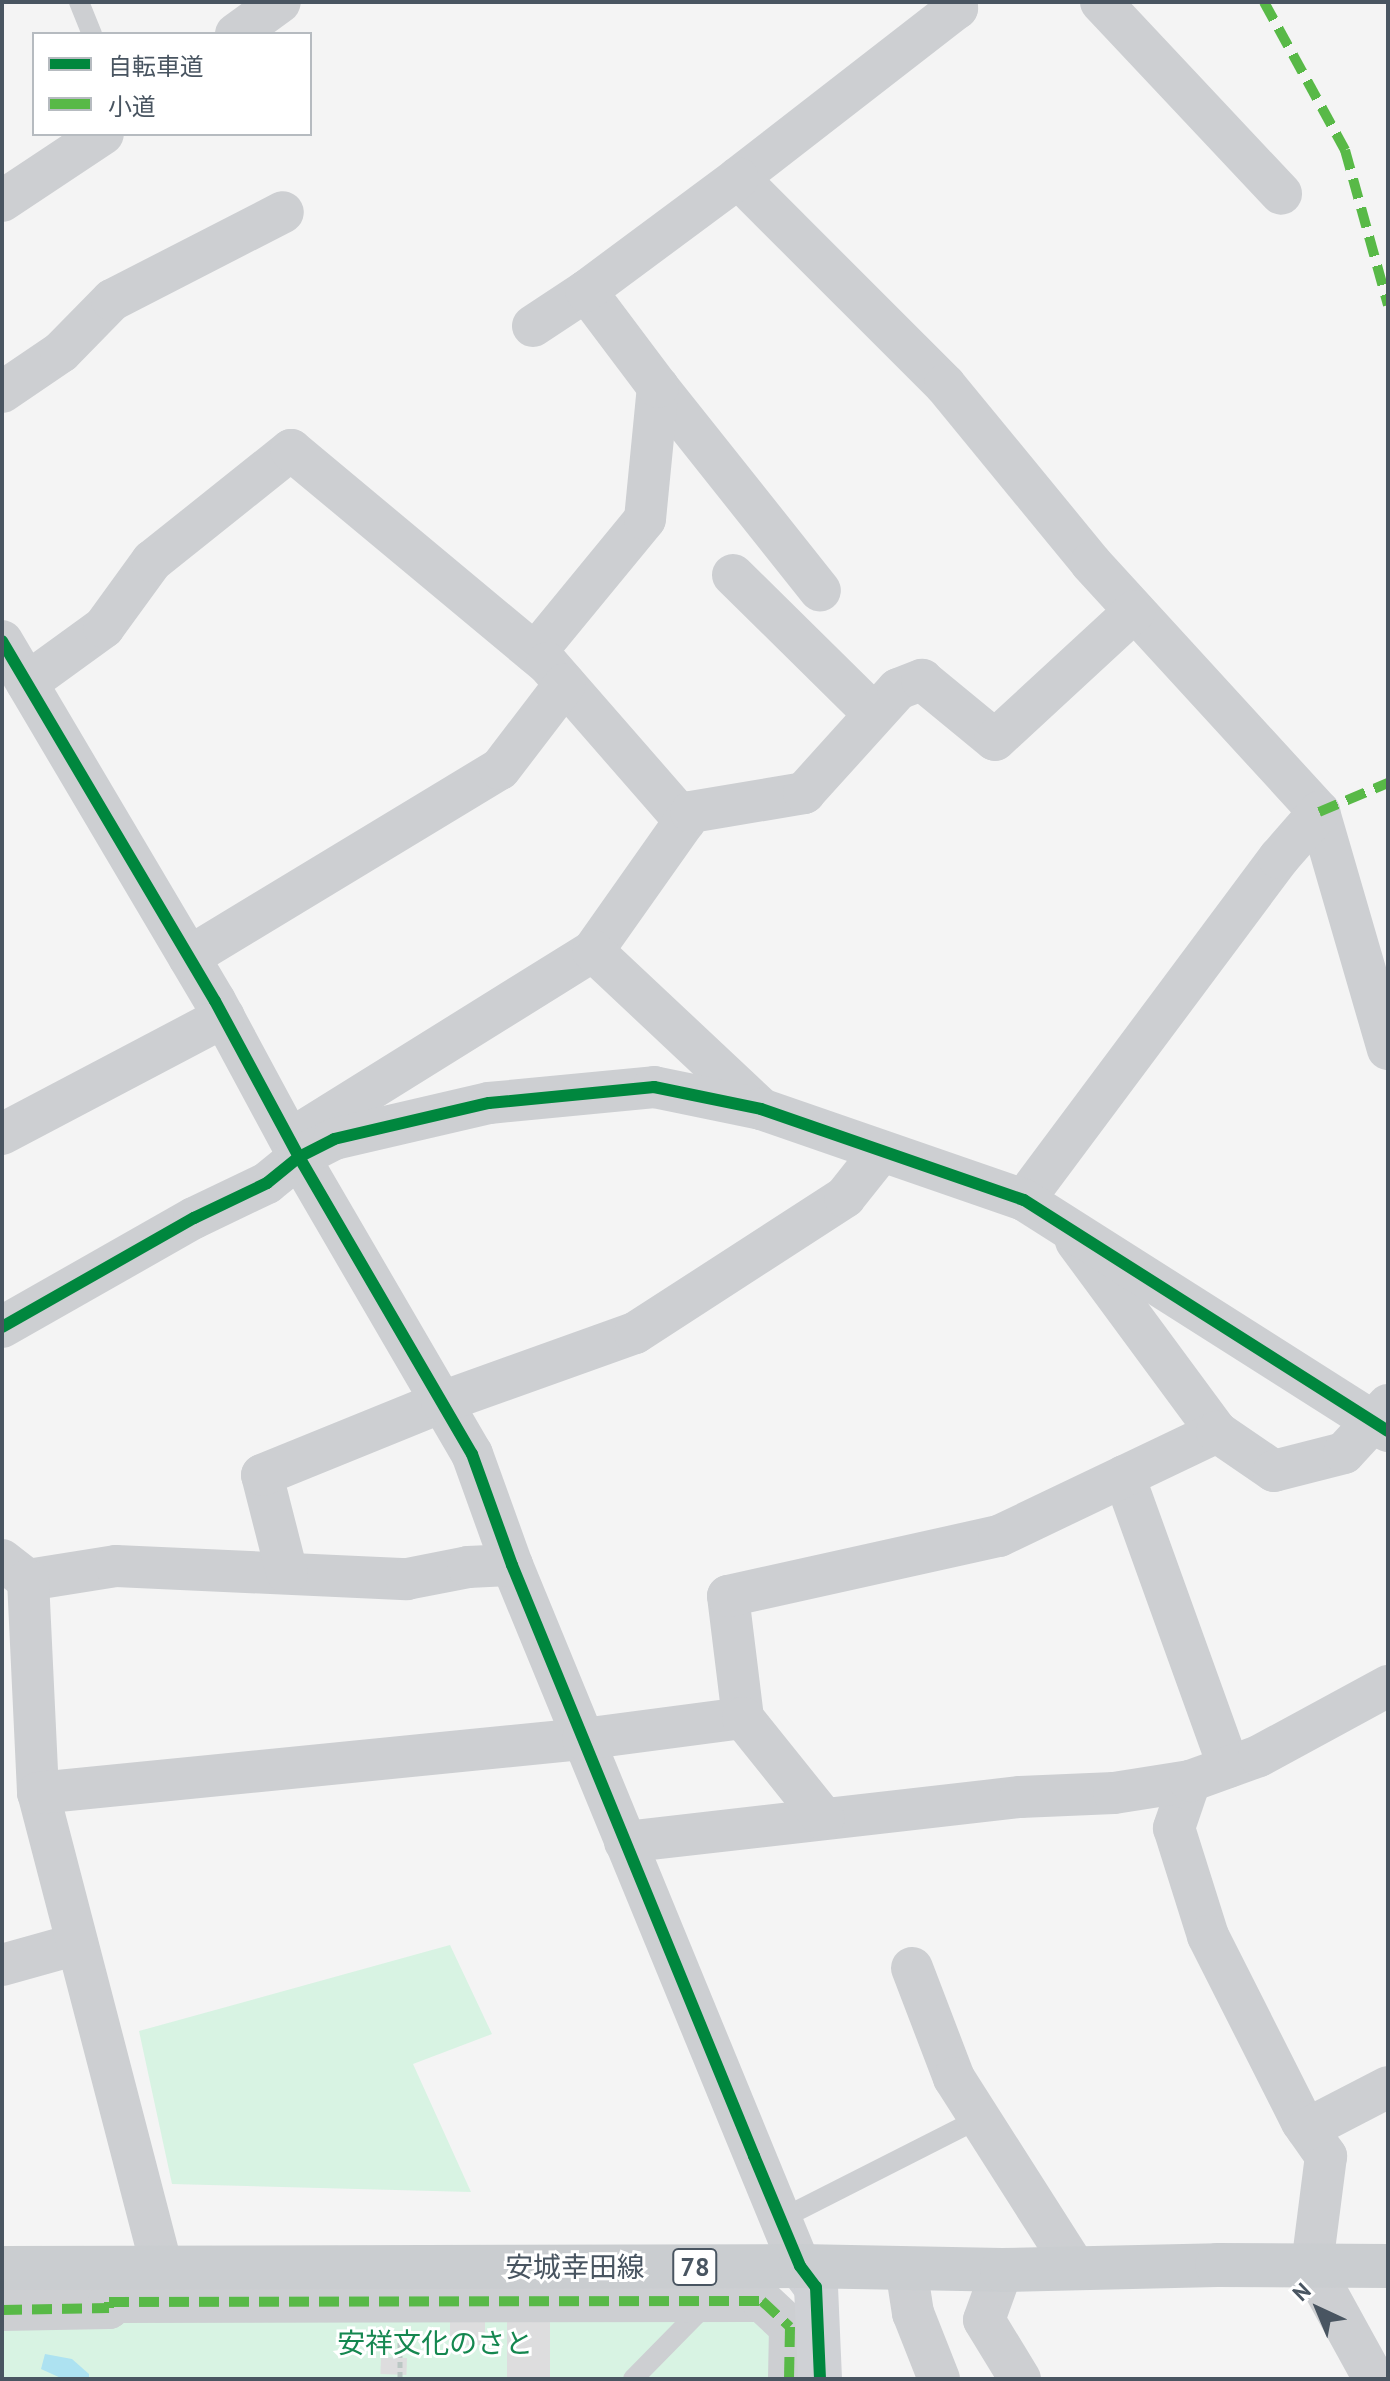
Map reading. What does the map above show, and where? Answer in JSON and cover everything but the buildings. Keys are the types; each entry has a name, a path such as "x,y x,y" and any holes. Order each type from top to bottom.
{"main road":[{"name":"安城幸田線","path":"2,2268 800,2266 1002,2270 1388,2266"}],"street":[{"path":"239,32 280,2"},
{"path":"1101,2 1281,194"},
{"path":"820,591 586,291 738,178 960,4"},
{"path":"2,201 100,136"},
{"path":"738,178 945,385 1135,611 1319,812 1388,1049"},
{"path":"2,392 61,352 112,300 283,212"},
{"path":"533,326 595,285"},
{"path":"535,653 645,519 658,387"},
{"path":"27,683 104,627 152,561 291,450 535,653 685,821"},
{"path":"733,575 874,714"},
{"path":"5,1318 267,1183 294,1148 593,951 691,812 804,793 898,689 922,680 995,740 1135,611"},
{"path":"2,641 224,1017 294,1148 472,1454 512,1565 800,2266 816,2287 820,2379"},
{"path":"189,957 500,769 565,684"},
{"path":"1024,1200 1279,858 1319,812"},
{"path":"593,951 761,1109"},
{"path":"2,1134 224,1017"},
{"path":"294,1148 489,1103 654,1087 761,1109 880,1153 929,1165 1024,1200 1383,1419 1344,1453 1274,1471 1217,1432 1066,1227"},
{"path":"287,1573 262,1475 442,1402 635,1333 845,1197 880,1153"},
{"path":"824,1819 743,1718 728,1596 999,1536 1217,1432"},
{"path":"1124,1476 1229,1767"},
{"path":"162,2268 38,1793 15,1570 116,1566 407,1579 468,1567 512,1565"},
{"path":"625,1842 1020,1797 1114,1793 1190,1781 1259,1756 1388,1686"},
{"path":"38,1793 491,1745 583,1739 743,1718"},
{"path":"1190,1781 1174,1828 1208,1936 1307,2129 1326,2156 1312,2266 1374,2379"},
{"path":"2,1965 77,1944"},
{"path":"912,1968 954,2078 1075,2268"},
{"path":"1307,2129 1388,2087"},
{"path":"906,2268 913,2313 939,2379"},
{"path":"1002,2270 984,2320 1020,2379"},
{"path":"2,2326 2,2310 109,2308 109,2302 762,2301 790,2327 789,2379"}],"lane":[{"path":"79,2 91,32"},
{"path":"781,2219 980,2118"},
{"path":"633,2379 696,2315 694,2267"}],"path":[{"path":"399,2353 400,2379"}],"green space":[{"path":"450,1945 492,2034 413,2064 471,2192 172,2184 139,2031"},
{"name":"安祥文化のさと","path":"757,2306 781,2329 780,2379 2,2379 2,2318"}],"water":[{"path":"45,2354 72,2359 89,2374 89,2379 63,2379 41,2369"}],"marked path":[{"path":"1264,2 1345,150 1388,305"},
{"path":"1319,812 1388,783"},
{"path":"2,2310 109,2308 109,2302 762,2301 790,2327 789,2379"}],"cycle path":[{"path":"2,641 215,1001 299,1157 472,1454 512,1565 754,2156 800,2266 816,2287 820,2379"},
{"path":"2,1327 194,1218 267,1183 299,1157 334,1139 489,1103 654,1087 761,1109 1024,1200 1388,1431"}]}
